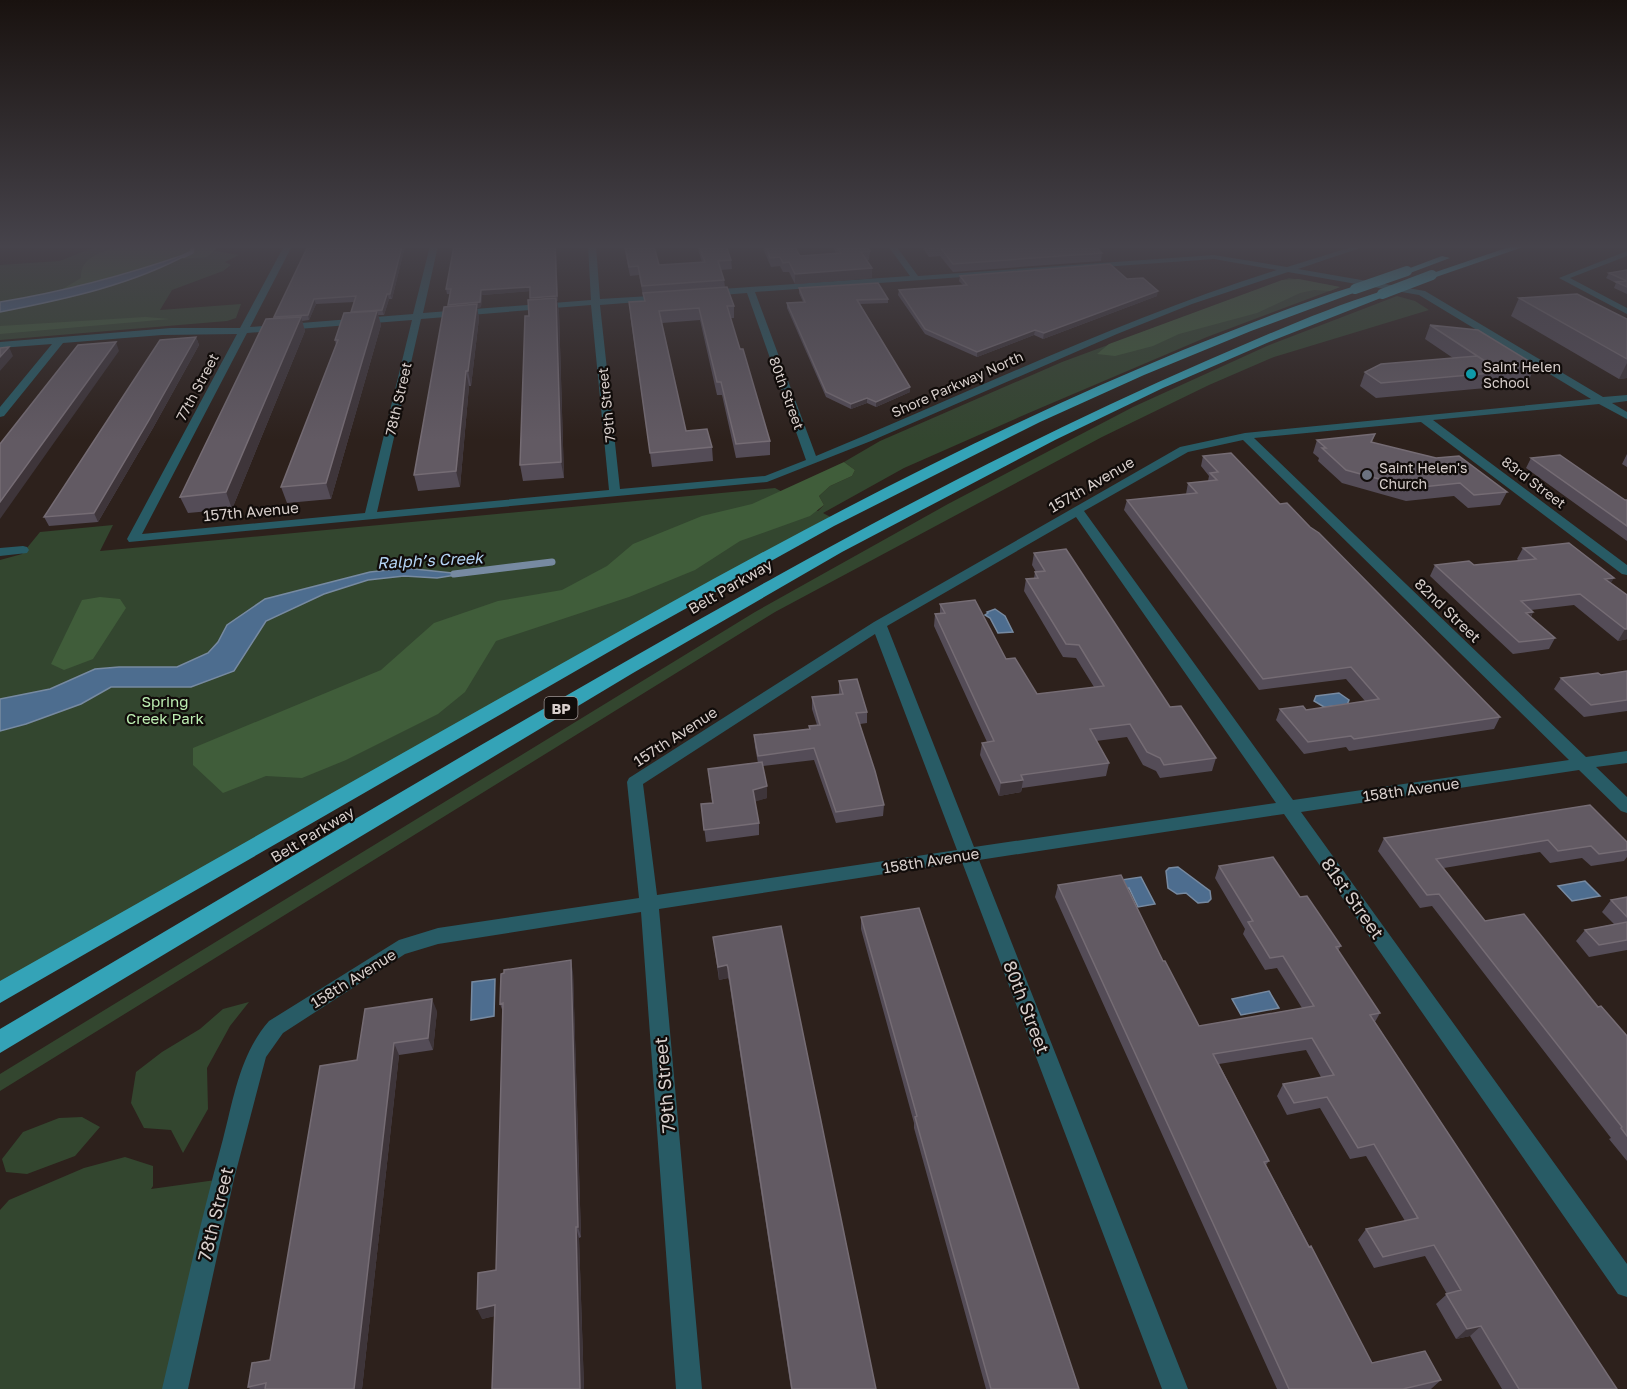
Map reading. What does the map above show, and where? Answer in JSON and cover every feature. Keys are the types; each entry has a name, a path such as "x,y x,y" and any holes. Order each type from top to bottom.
{"highway":[{"name":"Belt Parkway","path":"0,993 609,644 874,500 1001,436 1119,382 1294,311"},
{"name":"Belt Parkway","path":"0,1042 644,658 890,519 1021,452 1199,367 1337,311"}],"street":[{"name":"77th Street","path":"133,539 252,311"},
{"path":"0,345 163,332 190,326 495,311"},
{"name":"79th Street","path":"597,311 615,493"},
{"name":"80th Street","path":"758,311 812,462"},
{"name":"Shore Parkway North","path":"767,479 1170,311"},
{"path":"1452,311 1627,416"},
{"name":"78th Street","path":"370,516 417,313"},
{"path":"0,414 59,341"},
{"name":"157th Avenue","path":"635,782 879,625 1184,449 1245,436 1627,398"},
{"name":"83rd Street","path":"1424,418 1627,571"},
{"name":"82nd Street","path":"1245,436 1627,807"},
{"name":"157th Avenue","path":"133,539 767,479"},
{"name":"81st Street","path":"1078,511 1627,1285"},
{"path":"0,552 23,550"},
{"name":"80th Street","path":"879,625 1175,1389"},
{"name":"158th Avenue","path":"264,1041 276,1027 399,948 438,936 968,854 1627,757"},
{"name":"79th Street","path":"635,782 649,903 689,1389"},
{"name":"78th Street","path":"175,1389 223,1179 256,1055 264,1041"}],"green space":[{"path":"0,311 239,311 236,318 227,321 0,340"},
{"path":"1199,311 1262,311 1179,334 1153,346 1115,356 1097,354 1109,344"},
{"name":"Spring Creek Park","path":"1200,311 1277,311 1207,337 904,468 823,513 836,520 0,993 0,560 22,554 40,532 113,525 100,551 775,488 818,511 824,505 819,496 830,486 852,476 855,470 844,462 880,441 1062,362"},
{"path":"1358,311 1426,311 1274,357 1209,385 1102,437 775,612 0,1091 0,1074 755,612 948,504 1133,407 1267,346"},
{"path":"145,317 170,319 0,334 0,326"},
{"path":"844,462 855,470 852,476 830,486 819,496 824,505 810,516 740,541 695,570 629,597 496,641 465,692 438,714 346,760 302,778 266,776 223,793 193,765 193,748 381,670 434,623 498,601 562,590 607,566 633,544 702,516 752,504"},
{"path":"100,597 120,599 126,608 93,659 64,670 51,664 82,600"},
{"path":"249,1002 230,1026 207,1068 208,1109 183,1153 171,1130 144,1128 131,1103 136,1072 162,1052 200,1029 223,1009"},
{"path":"82,1117 100,1127 75,1156 27,1174 6,1172 2,1159 23,1132 59,1118"},
{"path":"125,1157 153,1166 151,1189 223,1179 175,1389 0,1389 0,1210 9,1200 84,1168"}],"water":[{"name":"Ralph’s Creek","path":"405,568 462,574 437,578 404,576 368,580 324,594 266,621 234,671 191,687 111,687 81,704 0,731 0,699 50,689 95,669 177,667 208,653 218,642 227,625 265,599 370,572"},
{"path":"995,609 1005,616 1013,632 998,633 990,618 985,615"},
{"path":"1339,693 1349,700 1347,705 1324,707 1314,701 1316,696"},
{"path":"1178,867 1210,891 1211,899 1208,902 1198,903 1186,893 1177,894 1168,888 1166,871 1169,868"},
{"path":"1141,877 1155,904 1138,907 1129,888 1125,889 1121,880"},
{"path":"1585,881 1600,896 1572,901 1558,886"},
{"path":"495,979 494,1016 471,1020 472,982"},
{"path":"1269,991 1279,1008 1241,1015 1232,999"}],"building":[{"path":"277,311 310,311 308,315 274,317"},
{"path":"377,311 326,483 281,487 338,340 335,340 344,313"},
{"path":"443,311 476,311 468,371 466,371 456,471 414,475"},
{"path":"529,311 556,311 561,462 520,465 525,316 529,316"},
{"path":"630,311 661,311 659,311 686,431 707,429 712,447 650,453"},
{"path":"700,311 728,311 740,349 743,349 770,441 736,444 721,382 717,382"},
{"path":"790,311 864,311 910,387 876,402 867,398 851,404 826,392"},
{"path":"913,311 1104,311 1044,333 1035,330 977,352 925,329"},
{"path":"1542,311 1611,311 1627,319 1627,359"},
{"path":"301,317 226,492 180,497 266,319"},
{"path":"1430,325 1478,330 1535,365 1498,369 1503,372 1381,383 1365,372 1381,364 1477,356 1488,363"},
{"path":"196,337 94,513 44,517 160,340"},
{"path":"116,342 0,502 0,444 78,345"},
{"path":"9,347 0,357 0,348"},
{"path":"1375,434 1371,442 1436,458 1459,456 1507,492 1474,495 1460,483 1412,488 1346,470 1322,448 1326,448 1317,440"},
{"path":"1231,453 1280,504 1287,503 1319,533 1500,717 1354,739 1351,736 1308,742 1280,709 1303,706 1306,710 1379,699 1351,667 1263,679 1127,500 1197,493 1188,483 1217,480 1210,473 1218,472 1203,456"},
{"path":"1560,455 1627,500 1627,526 1531,458"},
{"path":"1569,543 1614,578 1605,579 1627,595 1627,629 1580,594 1521,601 1533,612 1526,613 1555,638 1519,642 1435,565 1469,561 1474,565 1536,559 1523,548"},
{"path":"1066,549 1170,707 1181,706 1216,758 1164,765 1160,758 1147,752 1130,724 1090,729 1109,763 1021,775 1023,780 1001,783 982,743 994,741 935,614 945,613 940,604 975,600 1006,659 1015,658 1037,694 1104,686 1079,645 1066,644 1026,579 1038,578 1035,572 1045,571 1034,553"},
{"path":"1627,671 1627,700 1591,705 1561,678 1598,673 1601,675"},
{"path":"857,679 867,712 856,713 884,805 836,812 814,748 758,756 754,735 810,729 809,726 820,725 812,697 843,694 839,681"},
{"path":"762,762 767,786 753,790 759,823 704,830 701,804 713,803 708,769"},
{"path":"1590,805 1627,842 1627,850 1599,854 1591,846 1558,851 1548,840 1436,859 1485,921 1524,914 1598,1007 1601,1006 1627,1036 1627,1136 1439,894 1427,895 1384,838"},
{"path":"1273,857 1300,897 1307,896 1341,946 1336,947 1380,1013 1370,1015 1617,1389 1519,1389 1481,1326 1467,1329 1446,1294 1461,1290 1434,1245 1383,1257 1366,1229 1418,1218 1374,1144 1358,1148 1327,1097 1294,1103 1283,1084 1334,1075 1312,1038 1213,1054 1269,1161 1264,1162 1372,1363 1425,1351 1441,1380 1403,1389 1289,1389 1058,885 1121,875 1163,961 1199,1026 1314,1006 1283,956 1270,958 1248,922 1253,921 1219,866"},
{"path":"1627,897 1627,917 1611,900"},
{"path":"919,908 1079,1389 991,1389 861,917"},
{"path":"1627,922 1627,940 1599,945 1585,930"},
{"path":"781,926 876,1389 792,1389 728,968 727,965 718,967 713,937"},
{"path":"571,960 580,1389 492,1389 495,1305 477,1309 478,1273 496,1270 503,1003 500,1004 501,974 504,970"},
{"path":"432,999 428,1038 394,1043 354,1389 265,1389 266,1383 248,1387 252,1363 270,1360 320,1066 357,1060 365,1009"}],"waterway":[{"name":"Ralph’s Creek","path":"454,574 552,562"}],"place":[{"name":"Saint Helen School","path":"1471,374"},
{"name":"Saint Helen's Church","path":"1367,475"}]}
